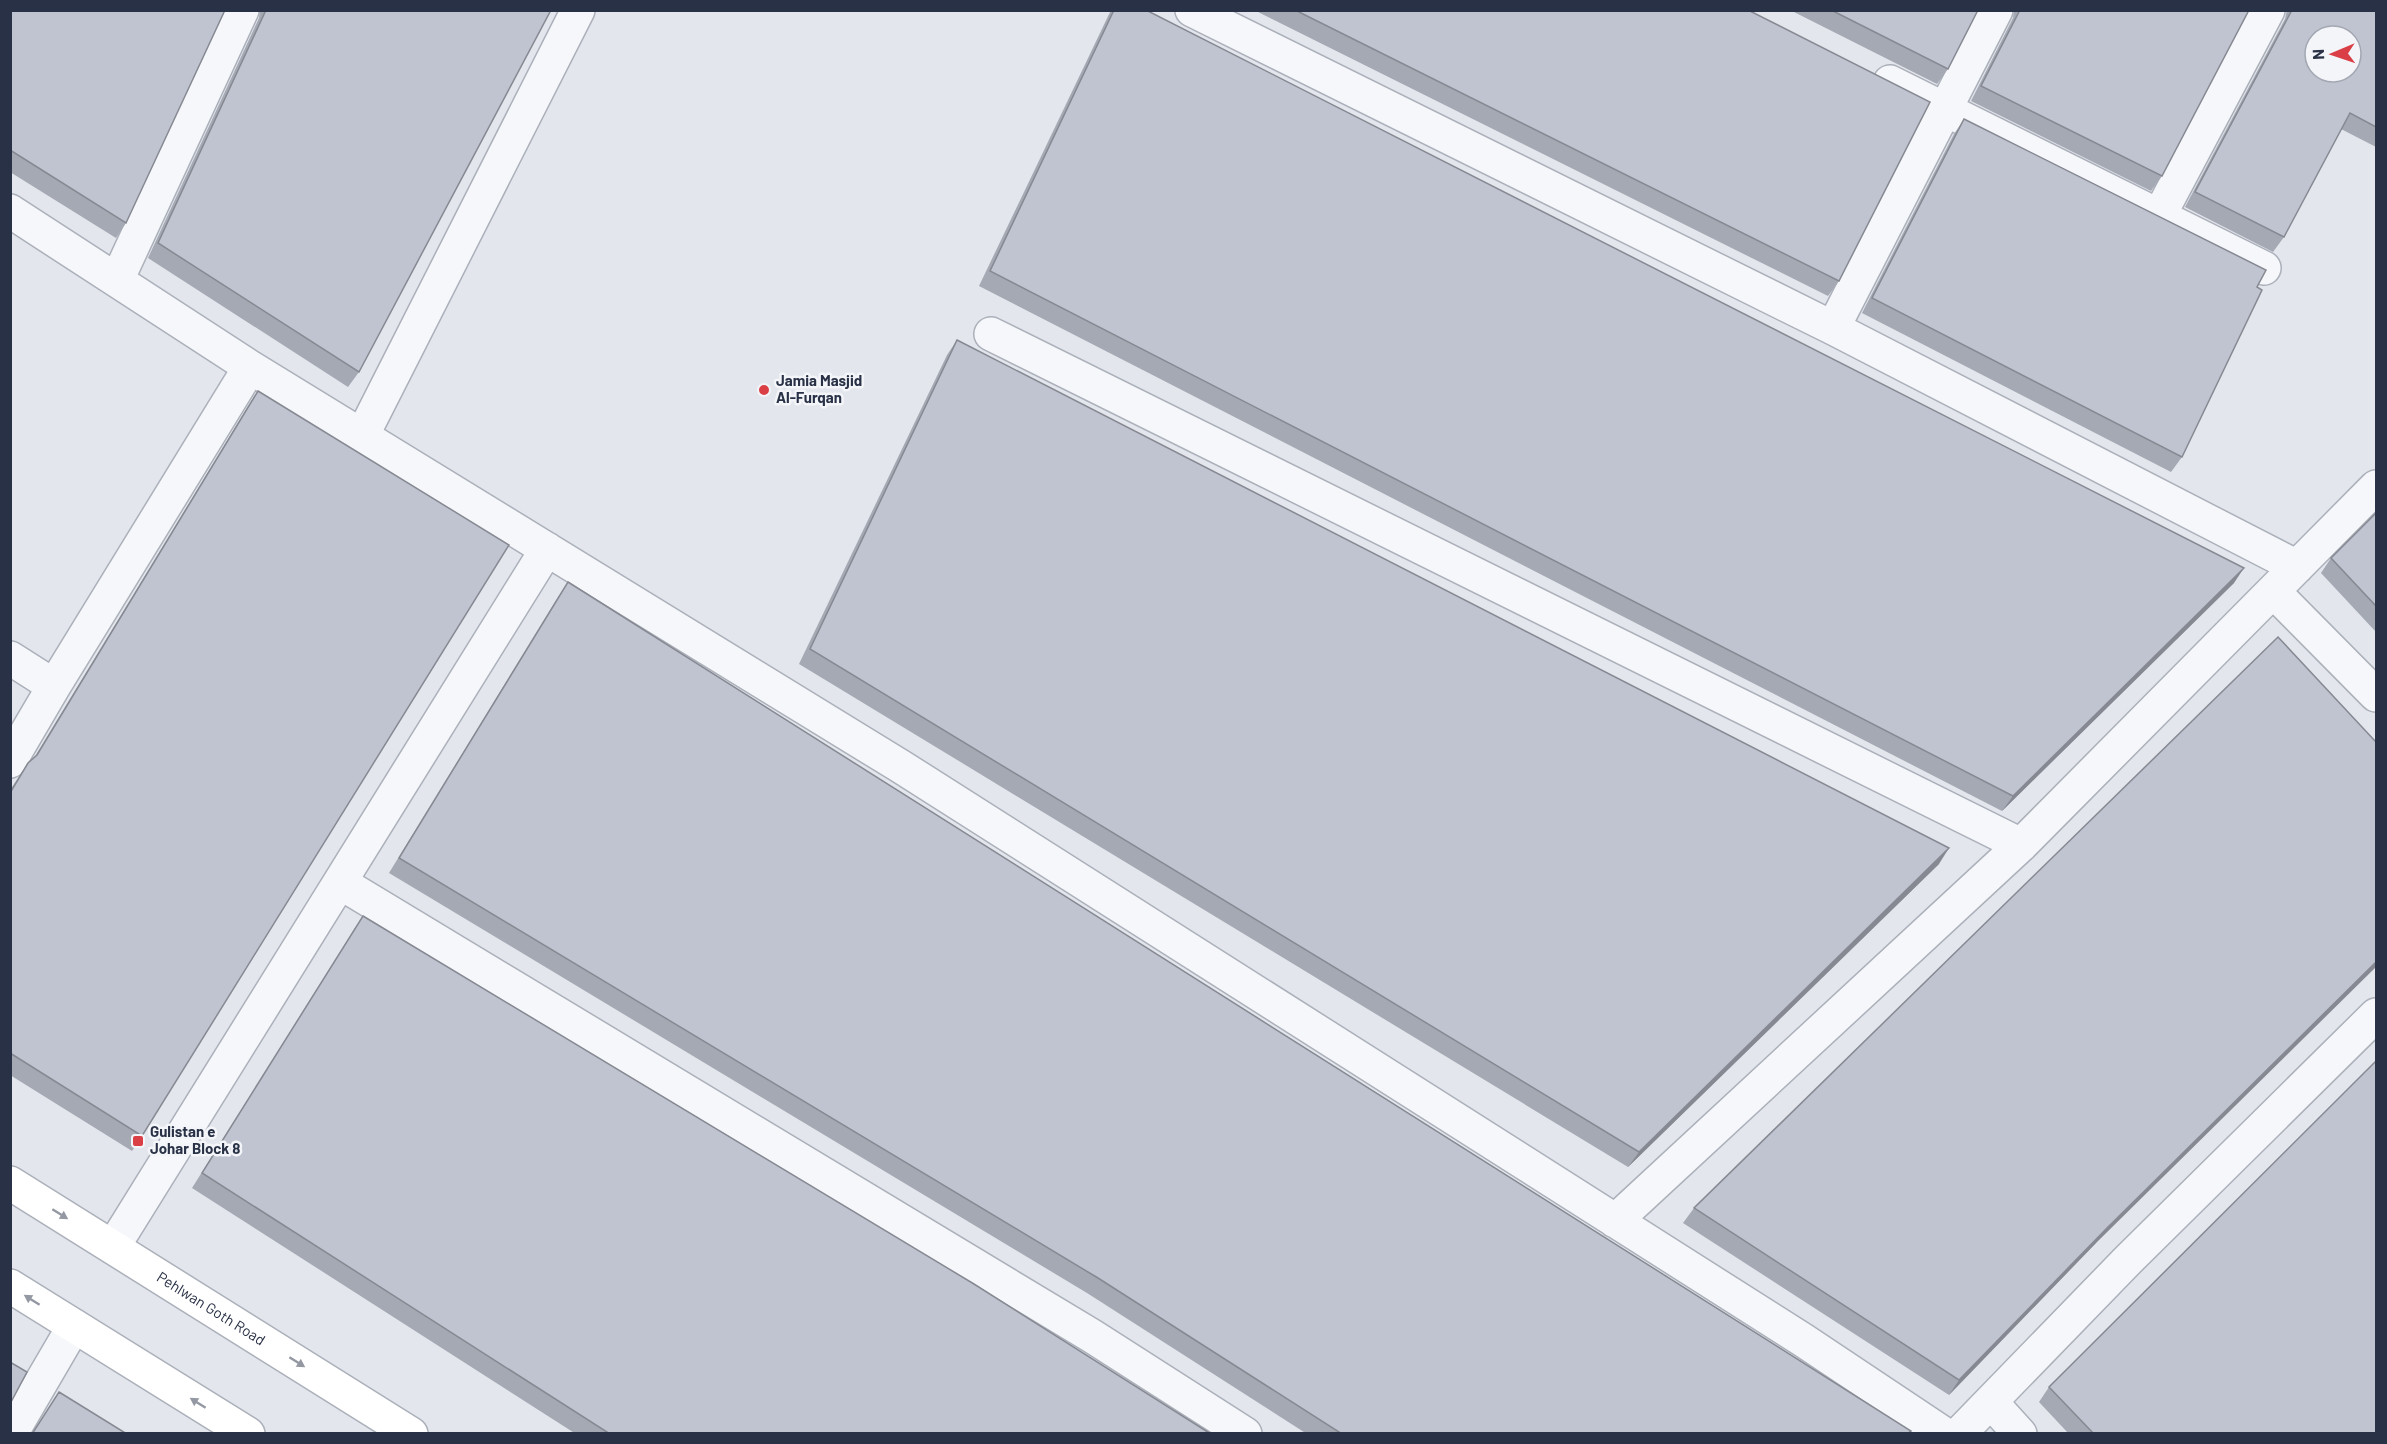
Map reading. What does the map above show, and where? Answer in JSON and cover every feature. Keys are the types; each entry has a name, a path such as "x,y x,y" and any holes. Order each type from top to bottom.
{"main road":[{"name":"Pehlwan Goth Road","path":"10,1183 411,1434"},
{"path":"10,1287 248,1434"}],"street":[{"path":"117,280 242,10"},
{"path":"362,436 578,10"},
{"path":"1192,10 1833,328 2297,567"},
{"path":"1833,328 1996,10"},
{"path":"2159,216 2268,10"},
{"path":"1861,68 2264,268"},
{"path":"10,211 250,367 900,766 1803,1340 1944,1434"},
{"path":"991,334 2021,845"},
{"path":"10,761 250,367"},
{"path":"1615,1221 2021,845 2376,487"},
{"path":"113,1247 547,549"},
{"path":"2273,591 2376,695"},
{"path":"10,658 54,686"},
{"path":"341,883 1092,1336 1245,1434"},
{"path":"1959,1434 2128,1260 2376,1015"},
{"path":"11,1434 74,1326"},
{"path":"1990,1402 2020,1434"}],"building":[{"path":"10,10 225,10 126,223 10,150"},
{"path":"266,10 551,10 359,372 158,243"},
{"path":"1114,10 1146,10 2244,568 2013,796 990,271"},
{"path":"1295,10 1748,10 1930,102 1839,281"},
{"path":"1831,10 1978,10 1948,69"},
{"path":"2020,10 2249,10 2162,176 1981,86"},
{"path":"2292,10 2376,10 2376,127 2350,113 2284,237 2195,192"},
{"path":"1964,119 2266,270 2257,287 2262,290 2182,457 1872,298"},
{"path":"957,340 1949,848 1639,1152 810,649"},
{"path":"258,391 509,545 142,1136 10,1053 10,793 28,763 37,755"},
{"path":"2376,513 2376,606 2331,558"},
{"path":"568,582 1911,1431 1907,1434 1342,1434 1098,1278 399,858"},
{"path":"2278,637 2376,742 2376,962 2107,1228 1959,1380 1694,1208"},
{"path":"363,916 974,1284 1211,1434 610,1434 202,1173"},
{"path":"2376,1061 2376,1434 2094,1434 2049,1387"},
{"path":"10,1362 27,1372 10,1404"},
{"path":"59,1392 127,1434 32,1434"}],"place":[{"name":"Jamia Masjid Al-Furqan","path":"764,390"},
{"name":"Gulistan e Johar Block 8","path":"138,1141"}]}
